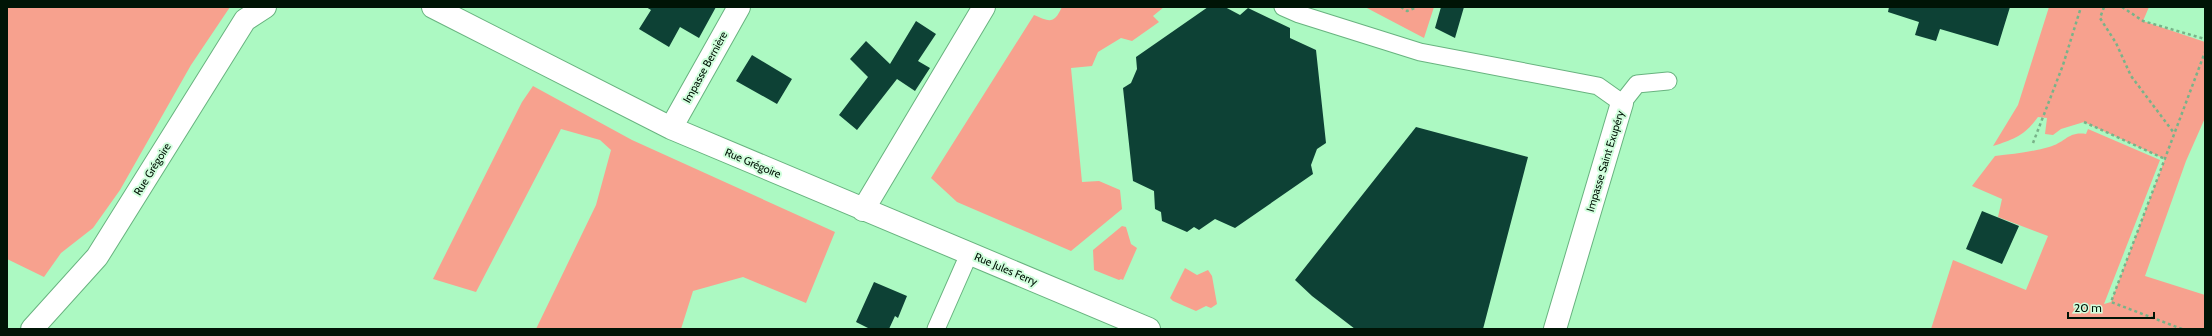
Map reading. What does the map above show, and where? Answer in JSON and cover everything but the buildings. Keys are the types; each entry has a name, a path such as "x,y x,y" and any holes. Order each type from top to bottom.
{"street":[{"name":"Rue Grégoire","path":"32,329 97,258 245,20 265,7"},
{"name":"Rue Grégoire","path":"433,7 672,128 863,210"},
{"name":"Impasse Bernière","path":"672,128 739,7"},
{"path":"863,210 984,7"},
{"name":"Impasse Saint Exupéry","path":"1556,329 1622,103"},
{"name":"Rue Jules Ferry","path":"863,210 1149,329"}],"lane":[{"name":"Impasse Saint Exupéry","path":"1283,7 1299,14 1420,52 1598,86 1622,103"},
{"path":"1622,103 1637,84 1668,81"},
{"path":"936,329 969,254"}],"path":[{"path":"1401,7 1407,11 1417,7"},
{"path":"2032,143 2063,65 2081,7"},
{"path":"2104,7 2100,18 2116,42 2131,76 2175,133"},
{"path":"2122,7 2143,21 2205,39"},
{"path":"2182,329 2111,302 2205,52"},
{"path":"2084,122 2165,158"}],"shaded area":[{"path":"7,7 230,7 191,65 120,190 93,228 61,253 44,277 7,259"},
{"path":"1062,7 1164,7 1153,16 1159,22 1132,41 1121,38 1098,52 1092,66 1071,68 1082,182 1099,181 1120,190 1122,209 1071,251 957,202 931,178 1034,15 1051,20 1054,19"},
{"path":"1365,7 1434,7 1424,38"},
{"path":"2049,7 2149,7 2143,21 2205,42 2205,118 2186,161 2145,276 2205,295 2205,329 1931,329 1953,260 2026,290 2048,236 1998,217 2002,199 1972,186 1995,156 2029,152 2049,147 2075,134 2086,134 2088,129 2160,160 2104,304 2111,302 2165,159 2084,122 2061,129 2053,135 2045,134 2047,118 2038,117 2023,133 1993,146 2018,105"},
{"path":"533,86 632,140 835,232 806,303 743,277 693,291 681,329 536,329 596,205 611,150 600,140 561,129 476,292 433,279 522,102"},
{"path":"1122,226 1126,227 1131,244 1137,248 1123,280 1119,280 1094,270 1093,250"},
{"path":"1185,268 1197,275 1208,270 1212,276 1217,304 1211,308 1206,306 1196,311 1173,301 1170,298"}]}
